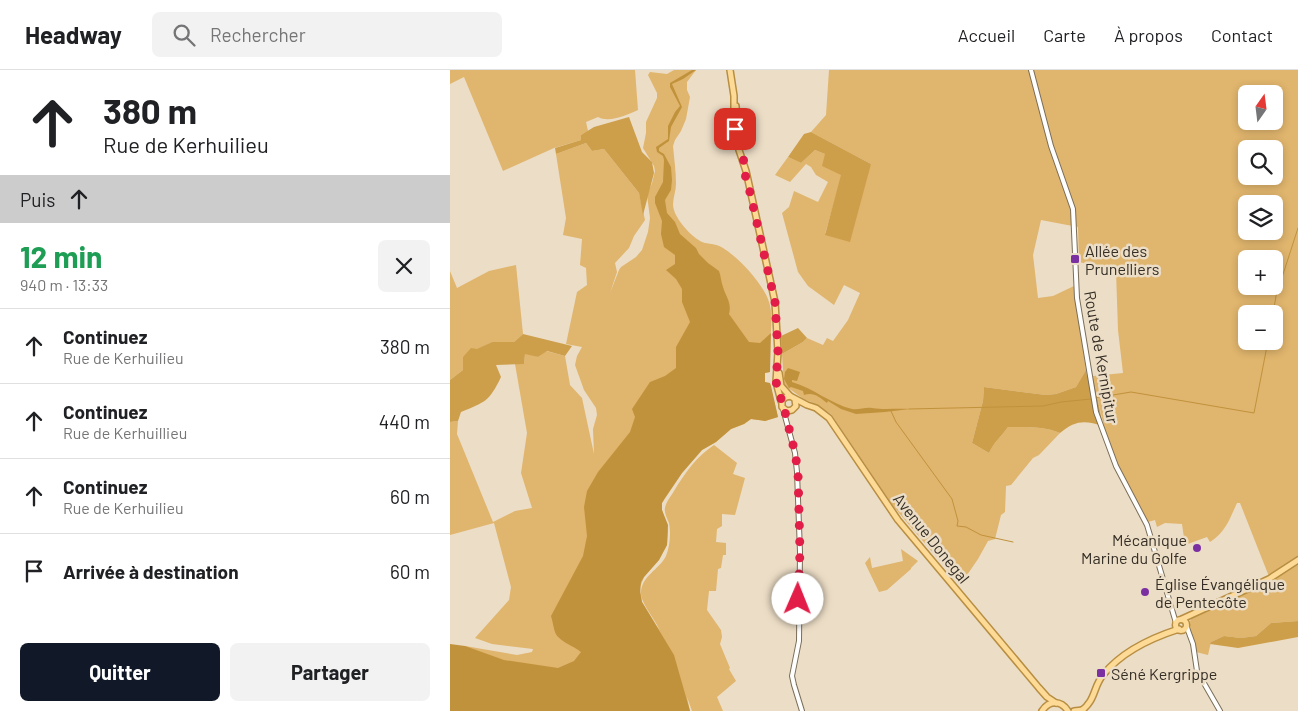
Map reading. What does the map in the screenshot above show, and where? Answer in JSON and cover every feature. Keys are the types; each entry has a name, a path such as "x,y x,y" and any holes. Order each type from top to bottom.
{"main road":[{"path":"730,70 734,96 733,114 740,157 775,302 778,366 781,386 793,398 796,406 793,409"},
{"path":"778,366 776,382 781,395 782,405 787,411 806,405"},
{"path":"782,405 784,398 793,398"},
{"name":"Avenue Donegal","path":"793,398 816,408 829,418 898,520 1047,697 1062,704 1071,711"},
{"path":"1071,711 1082,710 1092,700 1102,675 1134,647 1171,632 1190,616 1269,579 1298,560"},
{"name":"Avenue Donegal","path":"1039,688 1044,702 1043,709"},
{"path":"1043,709 1056,702"}],"street":[{"name":"Route de Kernipitur","path":"1031,70 1051,146 1073,209 1077,298 1094,398 1102,431 1116,466 1148,525 1172,612 1193,644 1197,671 1220,711"},
{"path":"782,405 798,472 800,552 799,641 792,676 802,711"},
{"path":"787,421 793,409"}],"shaded area":[{"path":"450,70 635,70 638,110 618,118 602,119 598,117 586,122 588,131 581,135 581,140 554,148 503,171 464,77 450,84"},
{"path":"674,70 696,70 687,82 687,90 690,97 686,119 673,146 676,184 674,210 686,230 701,241 714,244 729,252 749,271 765,292 770,308 771,327 770,372 764,373 765,382 770,384 778,417 765,421 751,419 731,429 716,442 702,450 682,473 662,503 668,531 667,545 659,560 644,577 640,587 642,602 660,631 643,602 642,587 647,578 666,556 670,531 665,510 667,501 691,466 714,445 737,463 733,474 745,478 735,515 722,514 722,526 717,529 716,542 726,543 726,555 723,555 721,568 718,569 716,591 709,591 707,610 721,630 720,644 729,669 736,681 717,697 723,711 692,711 687,697 690,711 631,711 640,679 641,654 621,605 609,587 633,551 638,527 636,512 653,452 666,432 682,413 700,410 706,391 724,375 721,366 710,354 713,337 706,308 713,295 714,285 712,283 697,282 692,279 690,273 693,255 677,248 669,240 673,226 665,216 661,203 670,180 669,170 667,170 668,184 659,198 658,204 662,215 670,227 667,241 675,250 691,256 687,272 691,282 712,288 704,310 708,321 707,329 710,342 707,356 721,370 722,374 706,385 701,391 699,396 700,408 680,410 672,414 644,455 633,486 630,513 631,531 626,548 600,581 599,591 612,610 617,622 626,660 625,686 621,699 614,711 521,711 506,702 491,679 473,676 453,677 465,646 517,655 532,652 533,649 492,644 475,638 509,600 511,587 494,523 450,535 450,422 458,421 457,434 493,522 515,511 532,508 521,473 527,433 515,364 524,364 525,353 538,357 546,351 565,356 570,385 582,398 594,454 593,429 597,415 596,408 584,390 575,365 582,347 566,344 577,292 587,285 586,268 580,265 582,239 563,235 566,218 556,154 586,143 592,151 604,149 639,193 645,220 634,236 629,248 615,263 617,272 610,293 619,270 642,250 648,232 650,218 647,195 655,171 643,148 646,122 657,98 657,93 648,75 650,72 667,74"},
{"path":"692,70 696,70 672,84 682,107 671,127 669,141 659,148 659,151 664,154 671,167 671,190 665,200 667,213 675,222 680,234 696,248 708,263 719,271 729,303 729,314 749,342 760,343 771,333 770,372 765,373 765,382 770,383 778,417 765,421 751,419 731,429 716,442 702,450 682,473 662,503 662,510 668,525 667,545 659,560 641,582 640,592 642,602 674,655 690,711 450,711 450,644 465,646 504,660 558,668 574,661 581,652 557,635 551,616 583,556 587,536 584,507 587,491 598,472 630,432 635,417 632,409 650,382 665,376 676,368 676,347 690,322 682,302 682,289 676,279 666,270 675,264 675,255 664,247 661,234 662,221 655,203 655,197 663,182 664,160 663,156 657,152 656,147 668,139 668,126 680,106 670,87 670,83"},
{"path":"829,70 1298,70 1298,621 1271,623 1256,636 1241,638 1224,636 1211,642 1208,655 1196,652 1189,630 1190,621 1193,616 1270,579 1240,503 1237,503 1224,529 1210,542 1207,537 1185,545 1182,524 1165,523 1157,527 1155,520 1148,522 1110,447 1093,376 1123,373 1118,330 1116,271 1079,262 1078,227 1041,220 1033,255 1038,298 1053,296 1074,286 1086,370 1076,387 1056,394 1046,395 984,387 983,401 972,443 989,453 1008,427 1041,428 1060,433 1039,455 1033,458 1011,485 1006,486 1005,512 1001,515 995,539 988,541 965,578 962,577 957,581 893,506 831,414 805,400 784,385 782,354 807,338 823,345 827,338 833,341 848,320 860,293 844,285 834,305 808,286 798,272 782,213 789,207 794,191 818,202 828,182 816,175 811,167 806,164 790,182 775,175 788,157 801,163 815,150 825,154 842,175 825,234 871,164 811,132 826,115"},
{"path":"629,117 642,152 652,162 654,173 643,215 639,193 604,149 592,151 586,143 556,154 555,148 581,140 581,135 594,127"},
{"path":"811,132 871,164 850,242 825,235 841,175 822,166 825,154 815,150 801,163 788,157 804,134"},
{"path":"516,265 523,334 514,342 492,342 463,357 463,370 450,380 450,271 457,288 489,271"},
{"path":"798,328 807,338 782,354 781,336"},
{"path":"523,334 572,346 565,356 547,351 538,357 525,354 524,364 496,365 501,377 493,392 486,400 461,412 458,421 450,422 450,380 463,370 463,357 471,348 477,349 492,342 514,342"},
{"path":"788,368 800,372 797,381 792,380 792,382 844,407 852,409 910,409 856,414 841,409 816,396 811,394 804,395 803,391 789,388 784,379"},
{"path":"1086,370 1087,376 1093,376 1103,426 1080,422 1075,423 1060,433 1041,428 1008,427 989,453 972,443 983,401 984,387 1046,395 1056,394 1076,387"},
{"path":"901,549 918,561 887,590 879,592 865,563 870,557 872,568 903,561"},
{"path":"1298,621 1298,637 1238,648 1210,644 1224,636 1241,638 1256,636 1271,623"}],"waterway":[{"path":"1274,305 1298,228"},
{"path":"1095,398 1131,392 1254,413 1266,350"},
{"path":"909,409 1043,406 1091,399"},
{"path":"891,411 896,422 952,499 958,521 957,526 966,527 981,535 1013,542"}],"place":[{"name":"Allée des Prunelliers","path":"1075,259"},
{"name":"Mécanique Marine du Golfe","path":"1197,548"},
{"name":"Église Évangélique de Pentecôte","path":"1145,592"},
{"name":"Séné Kergrippe","path":"1101,673"}],"route":[{"path":"735,129 743,156 744,172 775,302 778,352 776,382 781,395 781,406 785,412 798,472 800,552 798,599"}]}
